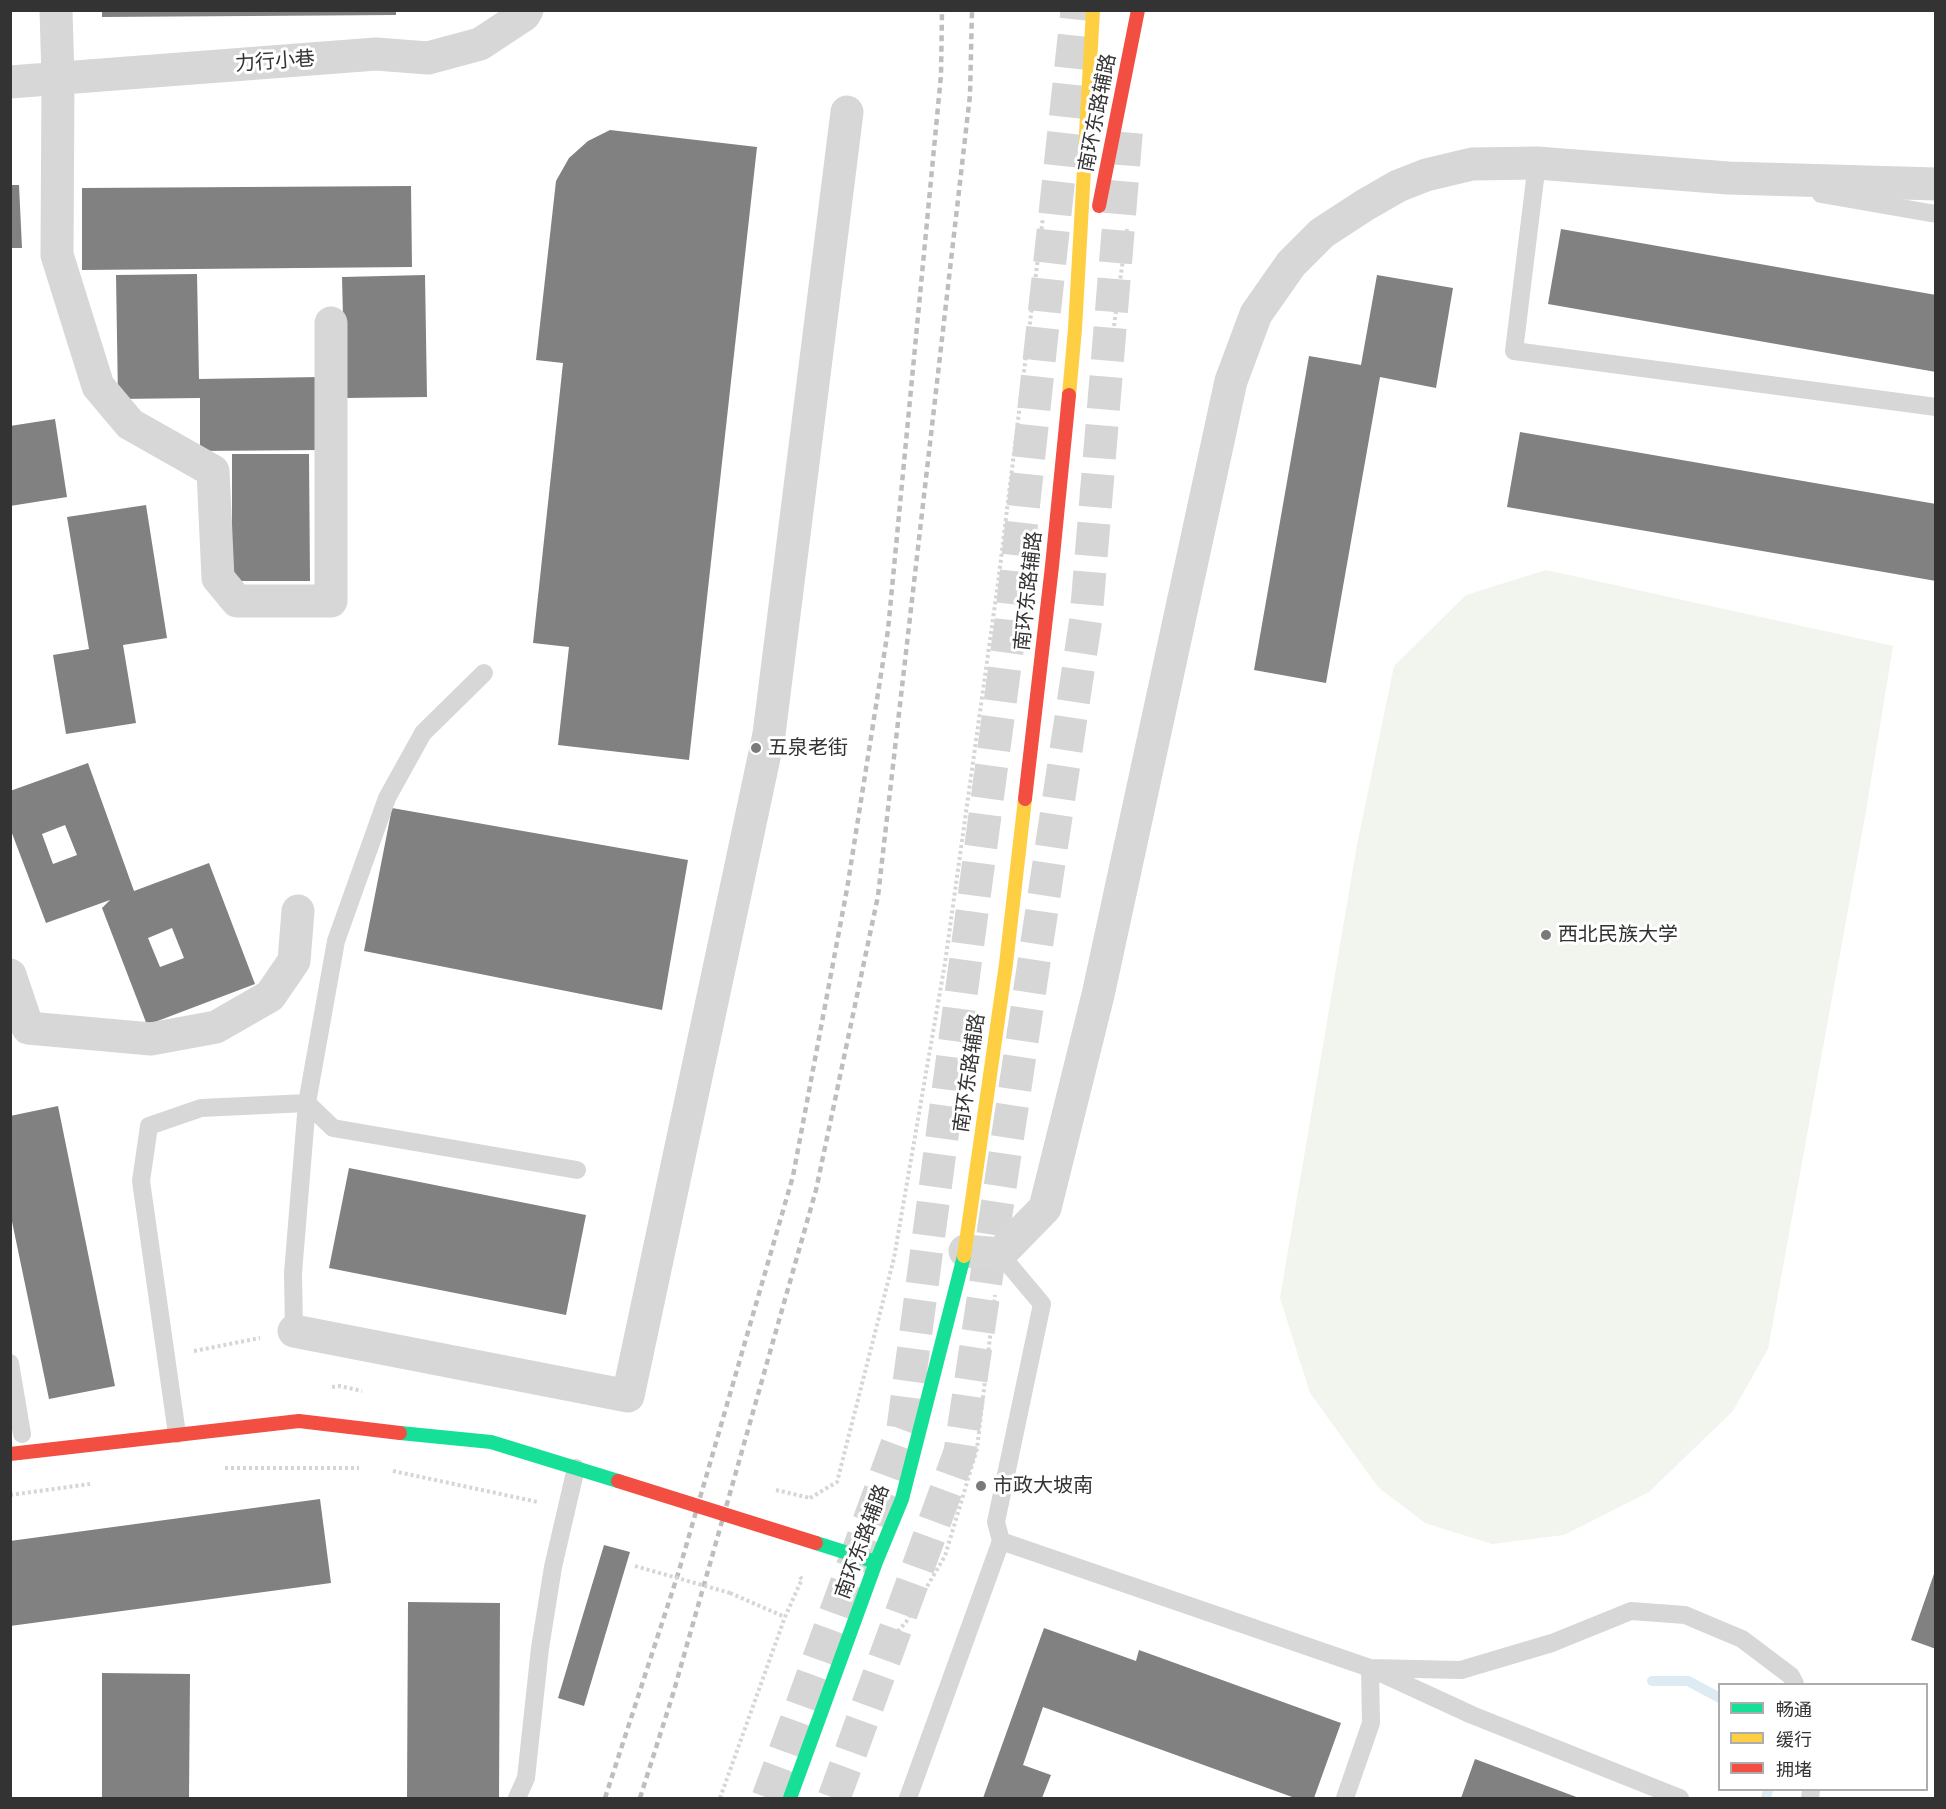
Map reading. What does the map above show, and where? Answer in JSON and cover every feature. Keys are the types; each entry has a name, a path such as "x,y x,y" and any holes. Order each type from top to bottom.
{"main road":[{"name":"南环东路辅路","path":"790,1798 876,1562 902,1499 965,1251 1006,964 1052,566 1075,329 1094,10"},
{"name":"南环东路辅路","path":"1075,329 1138,10"},
{"path":"10,1454 299,1421 364,1430 491,1442 876,1562"}],"street":[{"path":"56,10 57,255 98,386 130,424 213,471 218,578 237,601 331,601 331,323"},
{"name":"力行小巷","path":"10,82 376,54 428,58 480,44 524,15 527,10"},
{"path":"294,1331 627,1396 770,734 847,112"},
{"path":"965,1251 1000,1254 1045,1208 1098,995 1231,381 1256,314 1291,264 1322,233 1398,186 1426,175 1472,164 1537,163 1728,178 1935,184"},
{"path":"10,975 19,1030 151,1039 216,1027 270,996 294,961 298,912"}],"lane":[{"path":"1537,163 1514,351 1935,406"},
{"path":"1728,178 1935,214"},
{"path":"294,1331 293,1273 307,1103 336,941 387,798 423,733 484,673"},
{"path":"177,1434 141,1181 149,1126 201,1108 307,1103 333,1128 577,1170"},
{"path":"908,1798 1000,1541 996,1522 1042,1304 1000,1254"},
{"path":"10,1363 22,1434"},
{"path":"517,1798 526,1778 540,1648 553,1567 576,1468"},
{"path":"1000,1541 1370,1668 1472,1715 1680,1798"},
{"path":"1370,1668 1461,1670 1552,1643 1631,1611 1685,1615 1742,1639 1791,1676 1794,1683"},
{"path":"1345,1798 1371,1723 1370,1668"}],"path":[{"path":"810,1498 837,1482 894,1258 945,963 998,583 1044,207"},
{"path":"166,1357 294,1331"},
{"path":"213,1468 365,1468"},
{"path":"388,1470 567,1508"},
{"path":"10,1495 99,1483"},
{"path":"635,1566 730,1593 785,1617"},
{"path":"720,1798 785,1617 802,1579"}],"shaded area":[{"path":"1546,570 1893,646 1866,811 1768,1349 1733,1411 1649,1492 1564,1535 1492,1544 1425,1523 1378,1487 1310,1393 1280,1298 1357,845 1394,666 1466,595"}],"building":[{"path":"102,10 396,10 396,15 102,17"},
{"path":"610,130 757,147 689,760 558,745 569,647 533,643 563,363 536,360 556,181 569,158 588,141"},
{"path":"10,185 19,185 22,248 10,248"},
{"path":"411,186 412,267 82,270 82,188"},
{"path":"1561,229 1936,295 1936,372 1548,304"},
{"path":"197,274 199,379 320,377 322,450 200,451 200,398 118,399 116,275"},
{"path":"425,275 427,397 345,398 342,277"},
{"path":"1377,275 1453,288 1436,388 1380,377 1326,683 1254,670 1309,356 1361,365"},
{"path":"55,419 67,497 10,506 10,426"},
{"path":"1520,432 1936,504 1936,581 1507,507"},
{"path":"232,454 309,454 310,581 232,581"},
{"path":"146,505 167,638 123,645 136,723 66,734 53,655 89,649 67,517"},
{"path":"88,763 134,891 209,863 255,984 147,1025 102,908 110,900 46,923 10,828 10,791","holes":["65,825 77,855 53,864 42,834","172,928 184,958 160,967 148,938"]},
{"path":"392,808 688,860 662,1010 364,951"},
{"path":"58,1106 115,1386 49,1399 10,1212 10,1116"},
{"path":"349,1168 586,1215 566,1315 329,1268"},
{"path":"320,1499 331,1583 10,1626 10,1541"},
{"path":"604,1545 630,1552 584,1706 558,1698"},
{"path":"1936,1571 1936,1649 1911,1640"},
{"path":"408,1602 500,1603 499,1798 407,1798"},
{"path":"1044,1628 1136,1661 1139,1650 1341,1723 1314,1798 1295,1798 1043,1707 1023,1765 1051,1775 1042,1798 983,1798"},
{"path":"102,1673 190,1674 189,1798 102,1798"},
{"path":"1475,1759 1579,1798 1461,1798"}],"waterway":[{"path":"1652,1681 1688,1681 1718,1697"},
{"path":"1766,1798 1768,1791"}],"tunnel":[{"path":"768,1798 903,1428 1011,621 1077,10"},
{"path":"834,1798 960,1452 1086,618 1127,124"}],"railway":[{"path":"605,1798 678,1574 793,1176 847,889 888,630 941,75 942,10"},
{"path":"640,1798 673,1694 816,1190 878,896 970,95 972,10"}],"traffic: fast":[{"path":"790,1798 876,1562 902,1499 964,1256"},
{"path":"400,1433 491,1442 618,1481"},
{"path":"816,1543 876,1562"}],"traffic: slow":[{"path":"1069,395 1075,329 1093,10"},
{"path":"964,1256 1006,964 1025,799"}],"traffic: jam":[{"path":"1099,206 1138,10"},
{"path":"1025,799 1069,395"},
{"path":"10,1454 299,1421 400,1433"},
{"path":"618,1481 816,1543"}],"place":[{"name":"五泉老街","path":"756,748"},
{"name":"西北民族大学","path":"1546,935"},
{"name":"市政大坡南","path":"981,1486"}]}
